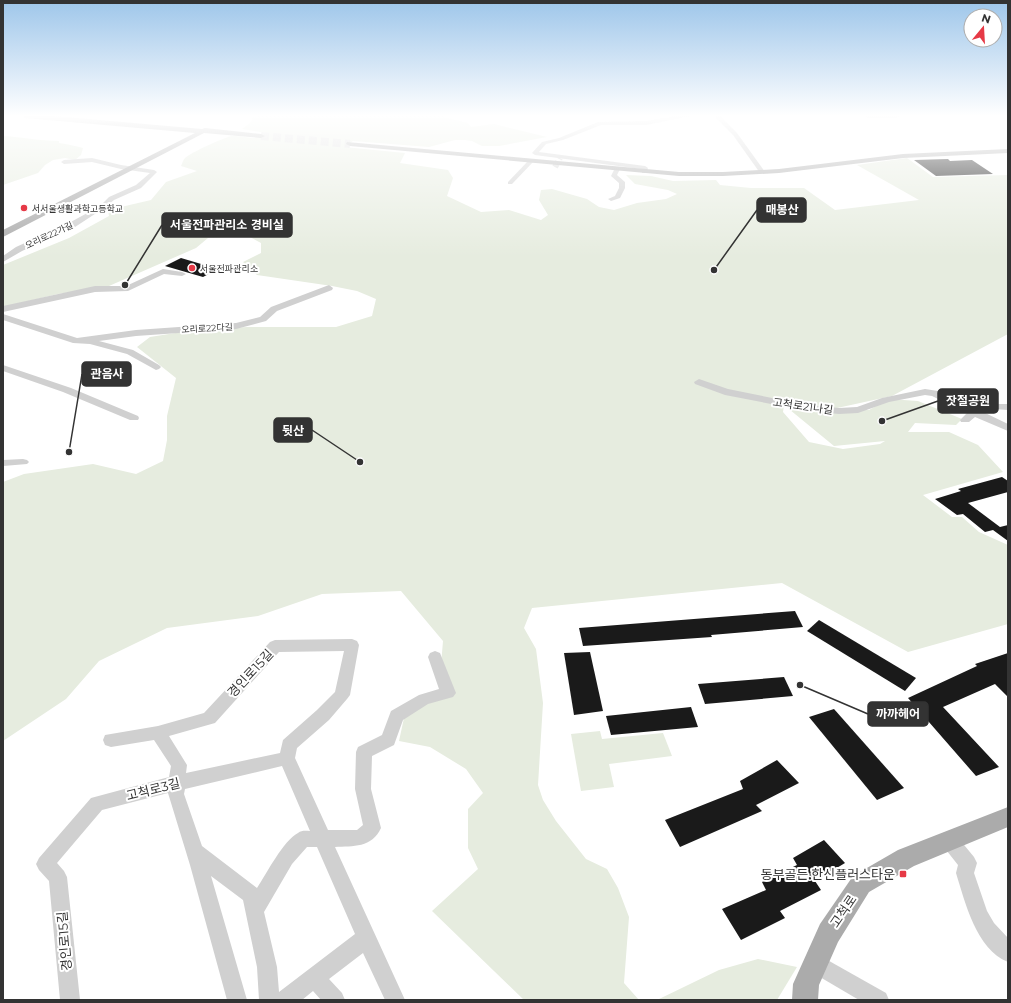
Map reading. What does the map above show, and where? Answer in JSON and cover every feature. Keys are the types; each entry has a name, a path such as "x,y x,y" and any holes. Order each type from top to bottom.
{"main road":[{"path":"3,234 142,163"},
{"path":"550,163 644,172 715,174 802,169 850,163"},
{"name":"고척로","path":"805,1000 806,984 829,933 861,884 906,858 1008,817"}],"street":[{"path":"106,163 132,168"},
{"path":"510,183 529,163"},
{"path":"601,163 645,168 644,172"},
{"path":"755,163 762,172"},
{"name":"오리로22가길","path":"3,260 19,249 72,225 120,194 132,190 146,182 154,172 132,168"},
{"path":"611,199 618,197 622,188 622,182 614,176 617,169"},
{"path":"3,309 95,289 128,288 163,271 182,274"},
{"name":"오리로22다길","path":"76,341 136,332 236,326 263,319 274,309 328,288"},
{"name":"오리로22다길","path":"3,317 76,341 90,341 130,352 156,367"},
{"path":"3,368 67,390 134,418"},
{"name":"고척로21나길","path":"699,382 725,392 807,408 839,411 858,410 886,400 908,395 925,392 934,393 1008,428"},
{"path":"966,420 980,407 1008,407"},
{"path":"3,463 23,462"},
{"name":"경인로15길","path":"111,740 158,733 209,718 275,646 352,645 342,695 323,716 289,745 286,758"},
{"path":"255,910 286,858 303,839 360,838 372,828 363,788 364,752 388,740 397,716 424,699 448,693 435,656"},
{"path":"158,733 179,765 176,794 195,852 237,1000"},
{"path":"286,758 366,938 396,1000"},
{"name":"고척로3길","path":"45,864 97,804 177,782 286,758"},
{"path":"949,840 968,863 965,873 981,920 987,930 1008,952"},
{"path":"195,852 251,895 267,967 269,1000"},
{"name":"경인로15길","path":"45,864 58,877 70,1000"},
{"path":"285,1000 366,938"},
{"path":"815,963 879,1000"},
{"path":"315,978 335,1000"}],"shaded area":[{"path":"3,163 49,163 38,173 3,185"},
{"path":"182,163 400,163 448,170 453,178 447,196 481,212 509,210 541,220 548,215 539,200 541,190 552,189 587,199 599,207 614,210 637,203 666,199 677,194 668,190 635,184 626,175 651,176 673,181 716,180 720,185 751,188 804,188 835,210 919,200 857,165 873,163 914,163 933,177 1008,175 1008,334 892,396 828,410 869,410 889,399 918,401 962,419 956,425 915,423 908,432 949,432 978,445 1003,472 923,495 952,517 962,517 979,532 1008,545 1008,624 908,652 782,583 532,608 524,628 536,649 543,703 538,785 543,800 556,821 586,859 607,869 618,888 629,917 624,983 639,1000 524,1000 432,911 478,869 468,848 468,809 483,793 466,769 430,747 399,741 404,718 423,705 451,696 441,665 443,641 401,591 322,594 258,616 167,628 99,661 66,699 3,741 3,482 24,474 93,464 136,474 163,461 167,440 167,416 176,378 137,347 150,337 188,331 247,327 336,327 372,316 376,299 357,291 257,275 243,262 261,253 261,243 248,236 208,238 196,248 109,286 58,294 3,307 3,265 69,238 109,216 108,210 151,200 166,182 197,171 181,166","holes":["784,405 834,446 885,441 880,444 843,449 809,442 783,412"]},
{"path":"600,731 602,739 663,733 672,756 609,764 614,787 581,791 571,734"},
{"path":"758,959 797,967 777,1000 657,1000 719,970"}],"building":[{"path":"918,163 976,163 993,174 936,176"},
{"name":"서울전파관리소","path":"181,258 218,269 203,277 165,266"},
{"path":"1002,477 1008,481 1008,492 968,503 1000,527 1008,525 1008,541 993,530 985,532 963,514 957,515 935,499 961,491 958,489"},
{"path":"795,611 803,627 711,635 712,637 583,646 579,628"},
{"path":"819,620 916,678 905,691 807,631"},
{"path":"590,652 603,711 574,715 564,653"},
{"path":"1008,653 1008,697 995,684 943,707 999,767 976,776 908,698 977,666 975,664"},
{"path":"784,677 793,696 705,704 698,684"},
{"path":"691,707 698,727 611,735 606,716"},
{"path":"834,709 904,788 877,800 809,717"},
{"path":"777,760 799,783 756,805 762,811 680,847 665,820 743,789 740,781"},
{"path":"824,840 845,863 815,881 821,890 780,911 785,918 741,940 722,909 766,890 762,882 797,865 793,858"}],"tunnel":[{"path":"555,167 557,163"}],"place":[{"name":"서서울생활과학고등학교","path":"24,208"},
{"name":"서울전파관리소","path":"192,268"},
{"name":"매봉산","path":"714,270"},
{"name":"서울전파관리소 경비실","path":"125,285"},
{"name":"잣절공원","path":"882,421"},
{"name":"관음사","path":"69,452"},
{"name":"뒷산","path":"360,462"},
{"name":"까까헤어","path":"800,685"},
{"name":"동부골든.한신플러스타운","path":"903,874"}]}
